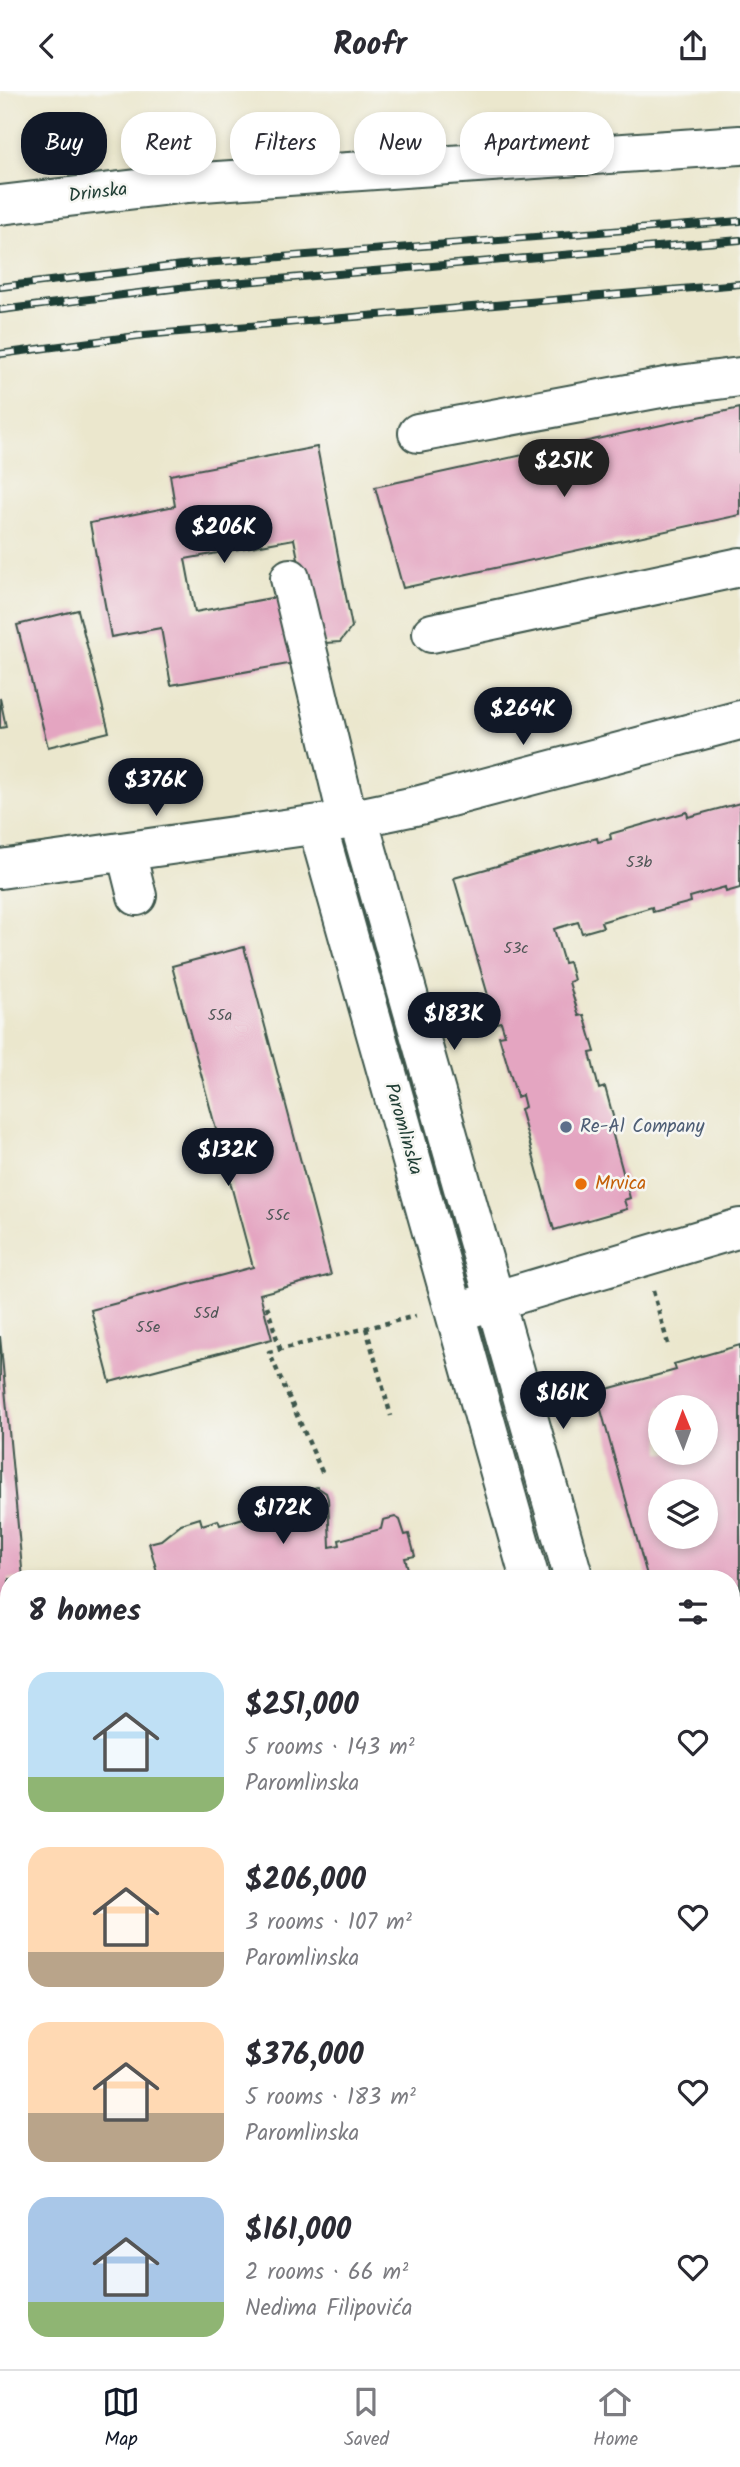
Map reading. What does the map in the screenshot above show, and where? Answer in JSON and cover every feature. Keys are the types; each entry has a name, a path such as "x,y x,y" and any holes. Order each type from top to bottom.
{"street":[{"name":"Drinska","path":"0,205 188,183 740,145"},
{"path":"418,433 671,386 740,377"},
{"path":"432,633 740,567"},
{"path":"290,577 341,821 494,1300 570,1570"},
{"path":"0,869 341,821 420,804 740,720"},
{"name":"Paromlinska","path":"341,821 455,1313 527,1570"},
{"path":"126,852 137,896"},
{"path":"455,1313 740,1227"}],"path":[{"path":"650,1280 668,1344"},
{"path":"267,1306 280,1349"},
{"path":"322,1472 269,1352 416,1315"},
{"path":"366,1328 391,1416"}],"building":[{"path":"740,408 740,515 403,588 375,487"},
{"path":"317,447 352,627 340,642 325,643 313,633 294,539 185,559 195,612 282,596 294,663 171,685 161,628 111,637 90,523 175,506 170,475"},
{"path":"78,610 109,732 48,747 17,625"},
{"path":"0,698 6,727 0,728"},
{"path":"740,803 740,888 726,892 725,887 690,897 691,902 653,912 652,907 601,922 603,927 582,933 578,922 554,929 564,963 569,962 574,980 569,982 579,1016 584,1015 595,1052 590,1053 599,1089 605,1087 616,1127 611,1128 630,1198 624,1200 627,1209 554,1230 520,1109 525,1107 522,1095 517,1097 499,1036 505,1035 501,1022 496,1023 454,878 597,838 598,842 611,839 610,834 687,812 688,817"},
{"path":"244,947 331,1275 260,1294 272,1339 110,1382 91,1310 253,1267 172,966"},
{"path":"0,1336 22,1570 0,1570"},
{"path":"740,1345 740,1570 645,1570 596,1392 676,1370 674,1364"},
{"path":"317,1487 326,1493 328,1499 330,1547 340,1545 339,1540 381,1529 383,1520 395,1517 400,1520 405,1535 409,1534 415,1556 405,1558 408,1570 156,1570 149,1543 161,1540 181,1524 200,1518 202,1525 218,1520 220,1525 250,1516 249,1511 265,1507 263,1500"}],"railway":[{"path":"0,287 191,264 740,221"},
{"path":"0,310 196,286 740,240"},
{"path":"0,354 144,335 740,284"}],"place":[{"name":"Re-Al Company","path":"566,1127"},
{"name":"Mrvica","path":"581,1184"}]}
